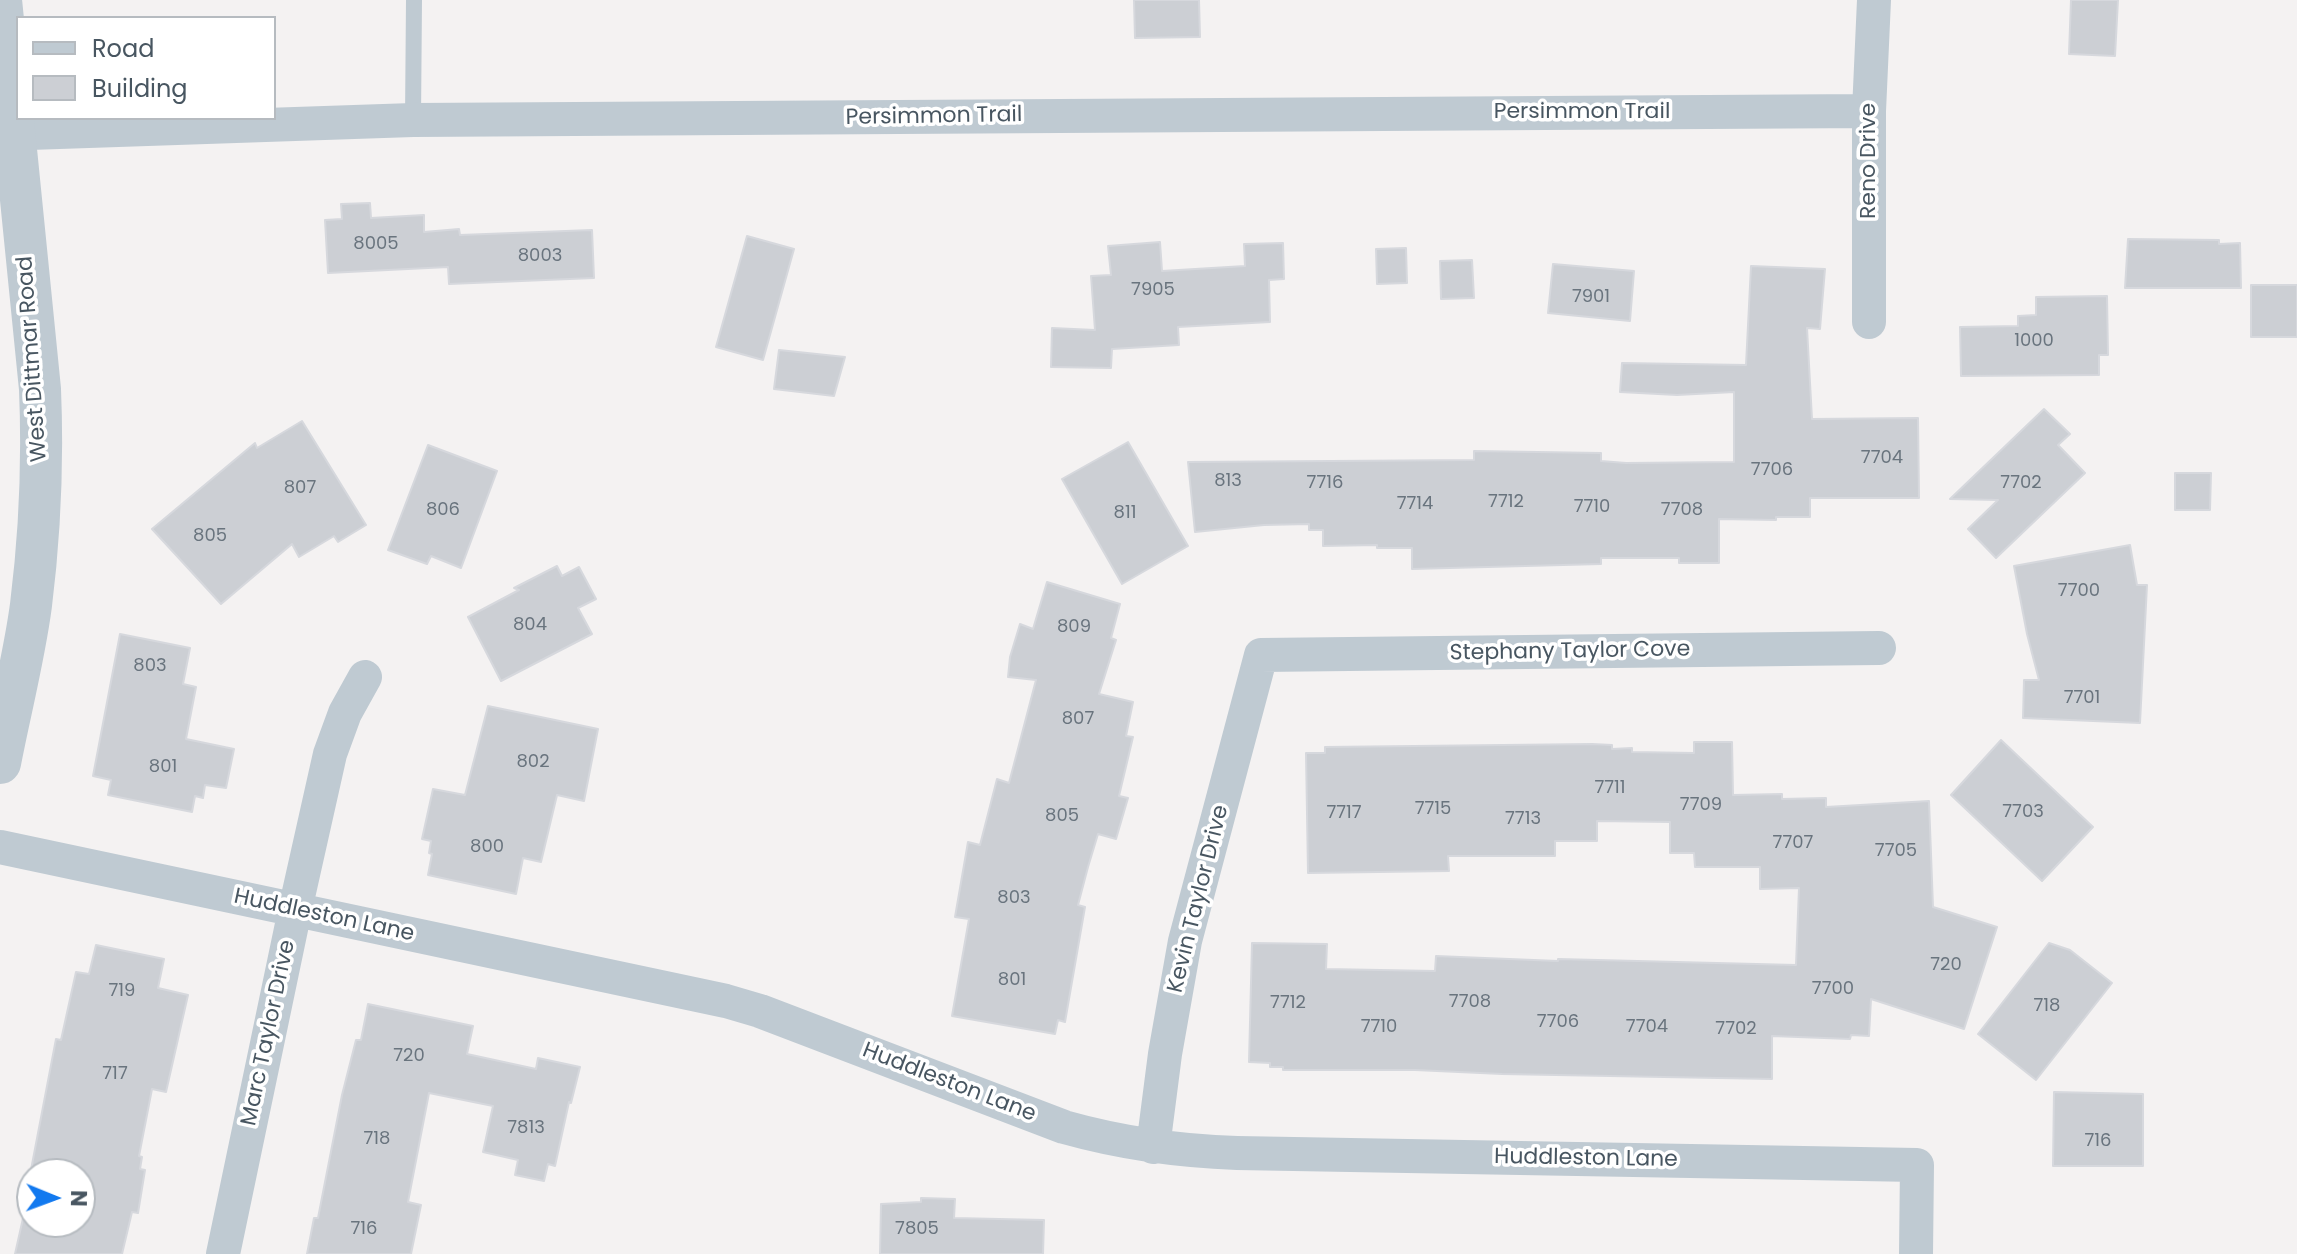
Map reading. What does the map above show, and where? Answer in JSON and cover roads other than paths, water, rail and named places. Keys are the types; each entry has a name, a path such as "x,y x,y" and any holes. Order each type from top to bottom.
{"street":[{"name":"West Dittmar Road","path":"0,763 31,608 40,510 42,441 40,389 7,135 1,0"},
{"name":"Reno Drive","path":"1869,322 1869,111 1874,0"},
{"name":"Persimmon Trail","path":"7,135 413,120 1869,111"},
{"name":"Stephany Taylor Cove","path":"1261,655 1879,648"},
{"name":"Kevin Taylor Drive","path":"1153,1147 1169,1027 1185,941 1261,655"},
{"name":"Marc Taylor Drive","path":"223,1254 330,754 345,713 365,677"},
{"name":"Huddleston Lane","path":"0,847 726,1001 760,1011 1064,1127 1153,1147 1237,1153 1917,1165 1916,1254"}],"lane":[{"path":"413,120 414,0"}]}
